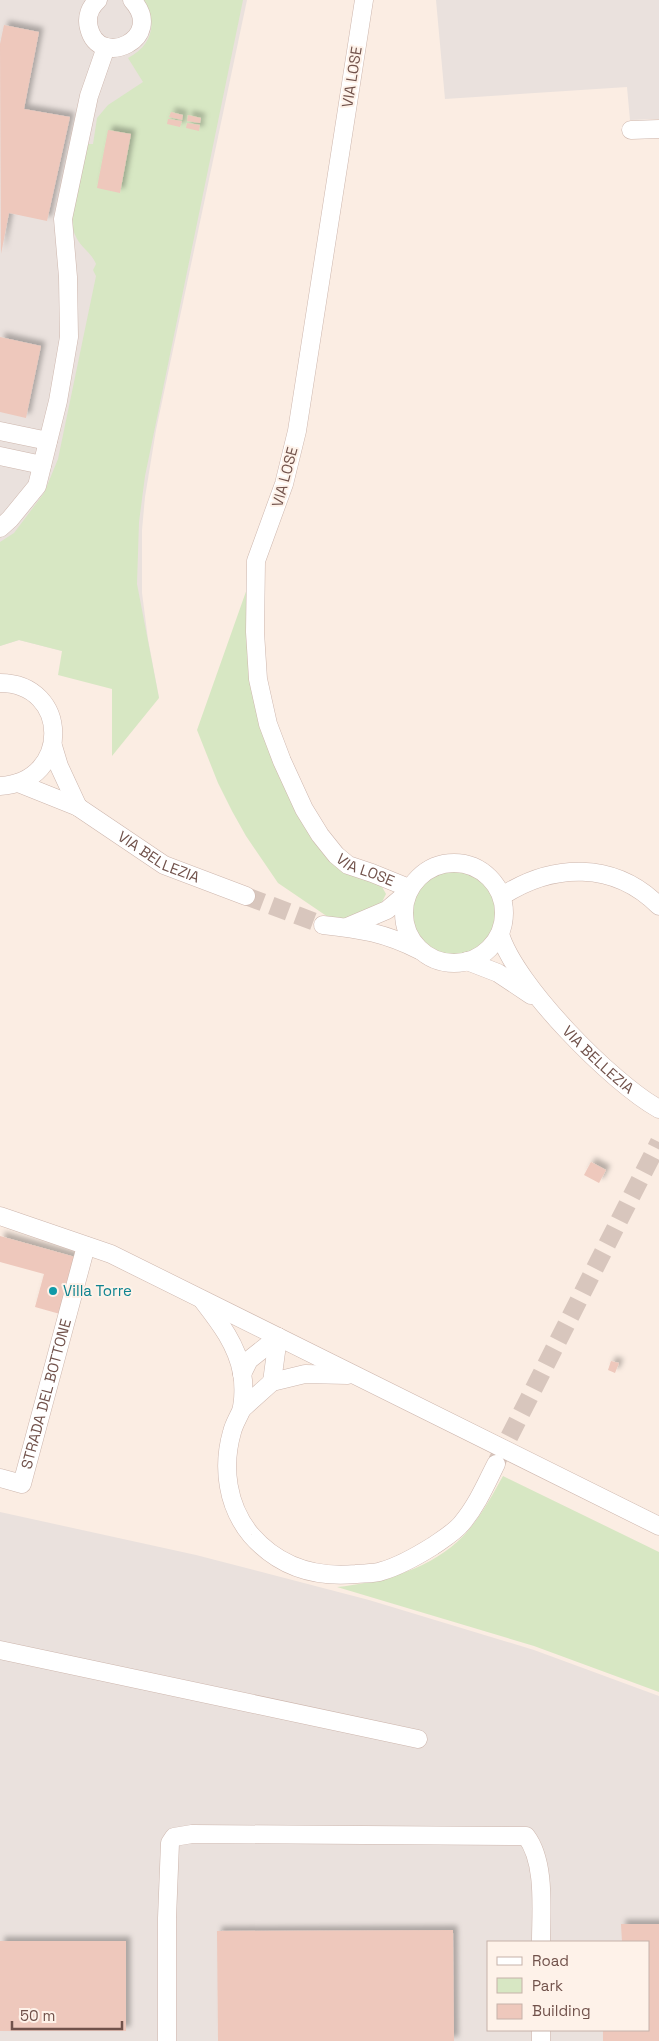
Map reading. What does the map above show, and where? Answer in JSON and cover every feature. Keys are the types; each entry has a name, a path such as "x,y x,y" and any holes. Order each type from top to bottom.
{"street":[{"path":"93,1 88,18 90,32 99,43 106,47 122,47 130,44 140,30 141,14 132,0"},
{"name":"VIA LOSE","path":"364,0 297,431 284,484 256,561 255,632 258,680 268,724 282,762 304,809 336,855 348,865 386,878 408,891"},
{"path":"0,528 10,519 37,486 58,401 69,337 68,277 63,219 88,96 106,47"},
{"path":"631,130 659,129"},
{"path":"0,431 48,441"},
{"path":"0,456 42,465"},
{"path":"0,682 27,688 40,699 50,713 54,729 53,746 48,759 40,770 30,779 0,786"},
{"path":"53,746 59,766 78,807"},
{"name":"VIA BELLEZIA","path":"18,783 78,807 164,865 246,896"},
{"name":"VIA BELLEZIA","path":"323,925 347,927 394,938 433,959 453,964 484,954 493,946 500,934 504,915 502,896 490,878 480,870 467,864 450,862 438,864 419,876 408,891 387,910 347,927"},
{"path":"502,896 532,880 566,871 582,872 614,877 650,897 659,906"},
{"path":"408,891 403,918 406,931 419,950"},
{"name":"VIA BELLEZIA","path":"500,934 504,948 512,963 544,1004 607,1071 659,1108"},
{"name":"VIA BELLEZIA","path":"467,961 498,973 544,1004"},
{"path":"0,1216 111,1254 659,1526"},
{"name":"STRADA DEL BOTTONE","path":"0,1478 22,1484 86,1246"},
{"path":"201,1298 225,1330 237,1354 242,1374 242,1408 232,1430 227,1458 228,1485 236,1510 250,1534 269,1553 287,1565 308,1572 344,1575 381,1572 420,1554 462,1524 482,1495 496,1464"},
{"path":"242,1374 249,1360 278,1337"},
{"path":"272,1382 278,1337"},
{"path":"242,1408 272,1382 305,1374 356,1375"},
{"path":"0,1650 418,1739"},
{"path":"167,2041 167,1918 170,1843 174,1837 192,1834 526,1836 532,1843 537,1857 542,1893 541,1941"}],"shaded area":[{"path":"0,0 247,0 156,430 145,497 142,530 142,593 159,698 62,651 19,640 0,646"},
{"path":"436,0 659,0 659,119 630,120 627,87 445,99"},
{"path":"0,1512 196,1555 369,1600 534,1650 659,1696 659,2041 0,2041"}],"green space":[{"path":"144,0 243,0 145,476 139,522 137,584 159,698 112,756 112,689 58,675 62,651 19,640 0,646 0,542 14,533 44,493 58,459 96,276 93,270 96,264 94,259 78,240 73,229 74,198 88,144 93,144 97,118 108,105 143,82 128,58 143,47 150,33 151,17"},
{"path":"249,583 249,633 299,811 381,885 386,894 378,910 360,920 328,917 278,883 246,836 232,811 218,783 197,730"},
{"path":"444,863 464,863 473,866 490,877 501,894 504,903 504,923 501,932 490,949 473,960 464,963 444,963 426,955 412,941 404,923 404,903 412,885 426,871"},
{"path":"503,1476 659,1552 659,1692 534,1646 337,1587 385,1579 431,1561 457,1542 471,1527 483,1511"}],"building":[{"path":"4,25 39,32 24,109 70,117 47,221 9,213 1,254 0,44"},
{"path":"171,112 183,115 182,120 169,117"},
{"path":"188,115 201,118 200,123 187,121"},
{"path":"168,119 182,121 180,127 167,124"},
{"path":"187,123 200,125 199,131 186,128"},
{"path":"108,130 131,134 120,193 97,188"},
{"path":"0,337 41,346 26,418 0,412"},
{"path":"591,1162 606,1170 599,1183 584,1175"},
{"name":"Villa Torre","path":"0,1236 75,1257 60,1314 35,1307 44,1274 0,1262"},
{"path":"611,1361 619,1363 615,1373 608,1370"},
{"path":"621,1924 659,1924 659,2041 603,2041 603,2031 649,2031 649,1941 622,1941"},
{"path":"453,1930 454,2041 218,2041 217,1931"},
{"path":"0,1941 126,1941 126,2031 0,2031"}],"tunnel":[{"path":"246,896 323,925"},
{"path":"497,1461 659,1142"}],"place":[{"name":"Villa Torre","path":"53,1291"}]}
